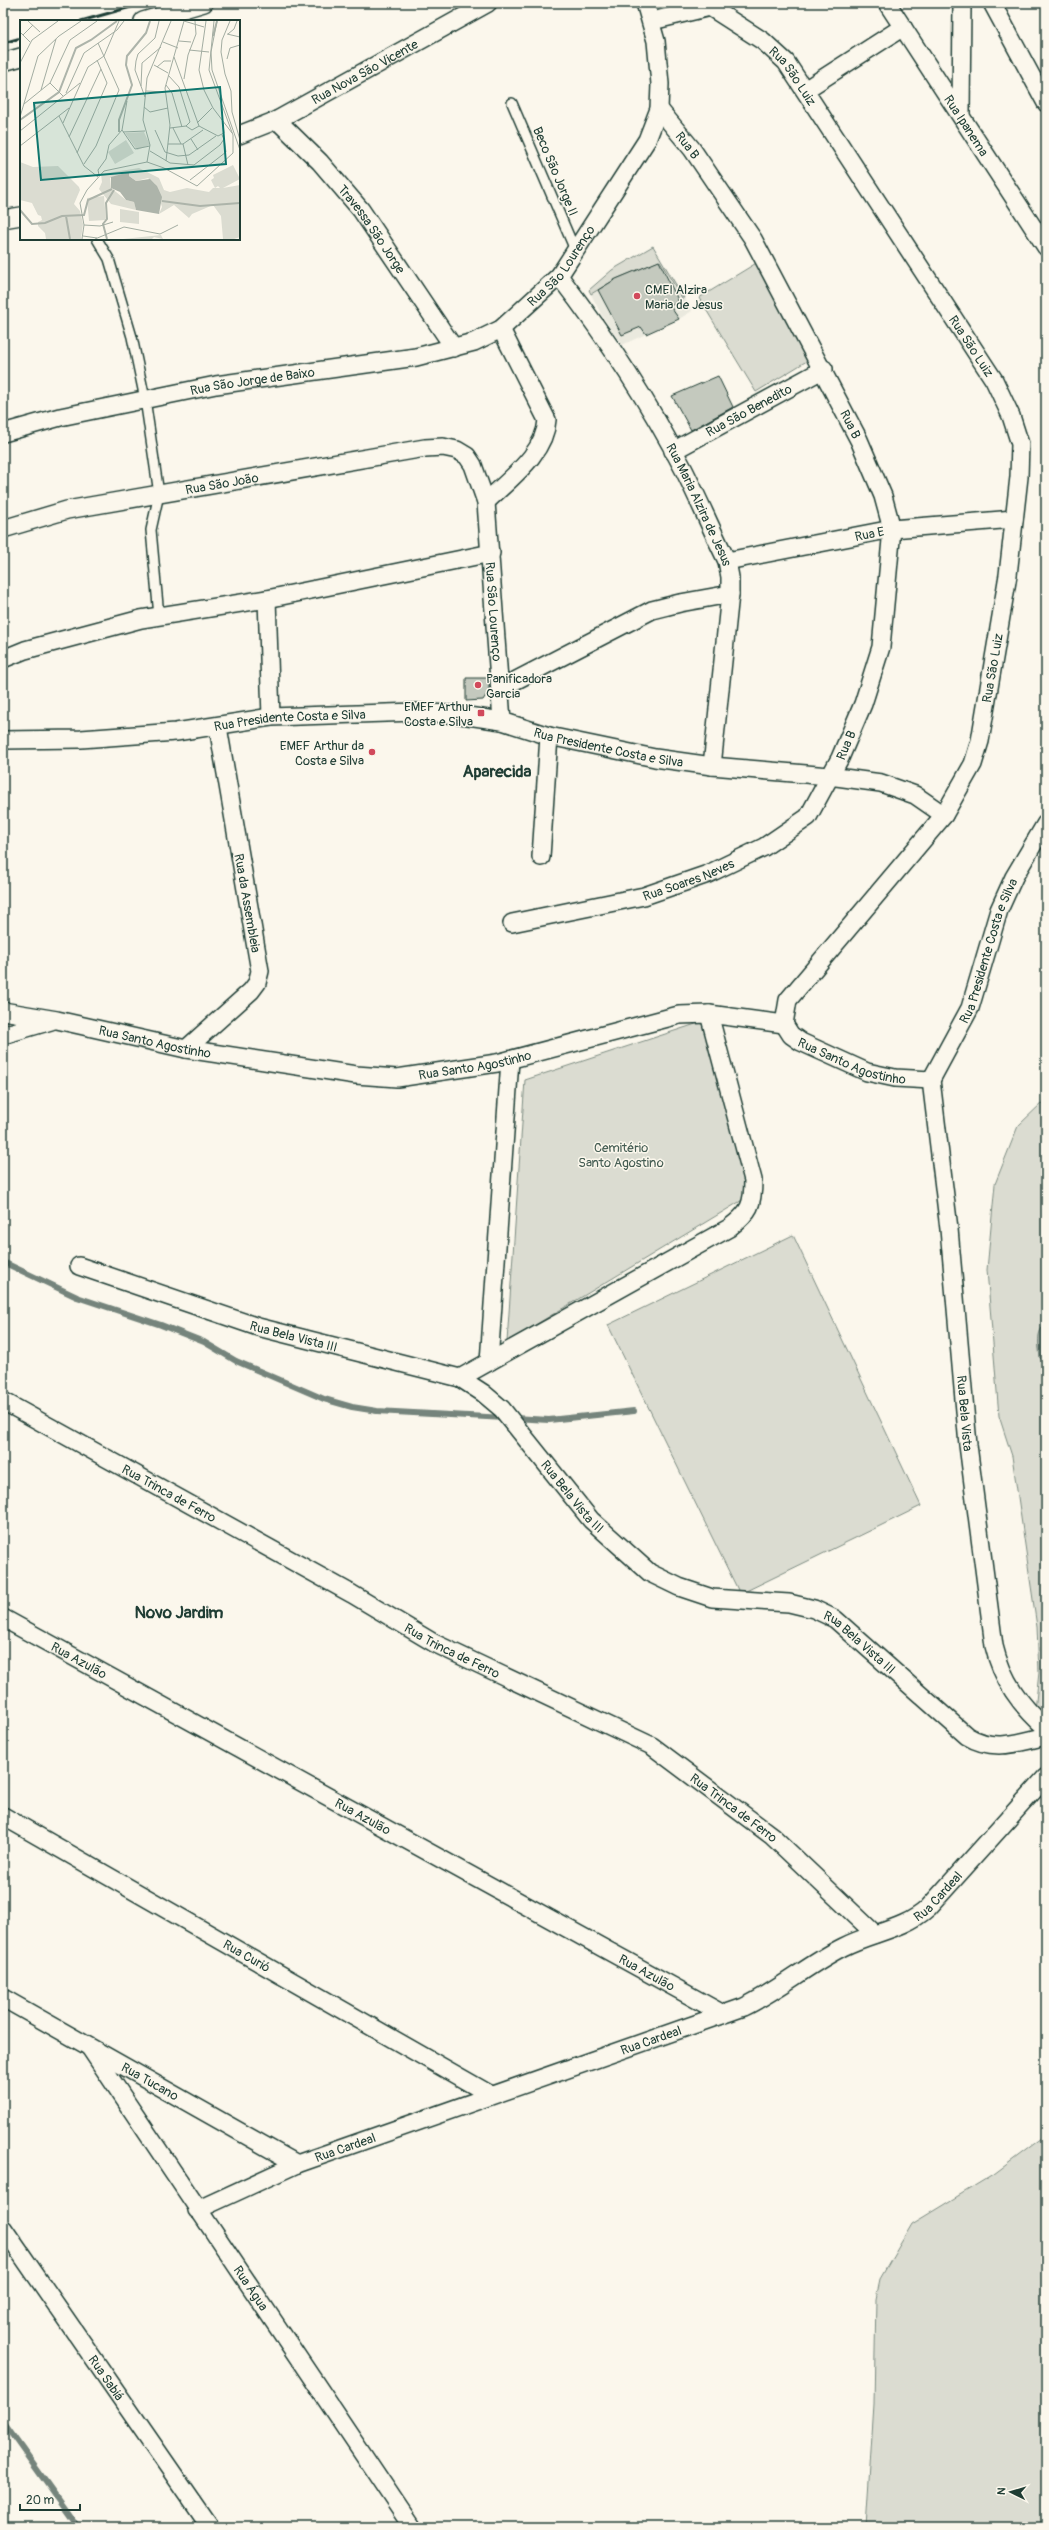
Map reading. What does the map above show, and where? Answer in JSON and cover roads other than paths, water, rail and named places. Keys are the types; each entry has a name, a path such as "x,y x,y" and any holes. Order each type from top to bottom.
{"street":[{"path":"146,20 204,3"},
{"name":"Rua Nova São Vicente","path":"240,134 277,120 489,3"},
{"name":"Rua São Lourenço","path":"501,329 560,276 575,250 648,140 659,109 660,84 652,21 645,3"},
{"name":"Rua Ipanema","path":"887,3 961,114 995,171 1046,247"},
{"path":"961,114 962,3"},
{"path":"992,3 1046,103"},
{"name":"Rua São Luiz","path":"652,21 716,5 764,40 786,62 994,380 1012,416 1020,444 1014,519 1008,575 980,741 973,764 944,815"},
{"path":"805,90 903,27"},
{"path":"3,62 20,57"},
{"name":"Rua B","path":"659,109 692,149 753,239 824,369 862,447 883,496 892,529 881,647 863,704 840,758 829,776"},
{"name":"Travessa São Jorge","path":"277,120 320,162 362,210 454,348"},
{"path":"3,219 20,216"},
{"name":"Rua Maria Alzira de Jesus","path":"560,276 589,315 635,384 673,451 727,561 730,577 730,594 712,766"},
{"path":"486,502 538,449 546,434 548,420 501,329"},
{"name":"Rua São Jorge de Baixo","path":"3,433 60,417 216,385 416,357 474,342 501,329"},
{"name":"Rua São Benedito","path":"673,451 824,369"},
{"name":"Rua São Lourenço","path":"444,447 457,450 467,456 473,465 486,502 502,688 502,721"},
{"name":"Rua São João","path":"3,529 67,510 425,448 444,447"},
{"name":"Rua E","path":"727,561 892,529 1014,519"},
{"path":"3,660 25,650 159,616 267,599 491,553"},
{"path":"502,688 652,610 680,603 730,594"},
{"path":"267,599 271,717"},
{"name":"Rua Presidente Costa e Silva","path":"4,745 81,740 218,727 271,717 415,712 461,715 502,721 549,736 654,758 712,766 829,776 881,783 908,792 944,815"},
{"name":"Rua da Assembleia","path":"186,1049 251,991 257,983 260,971 218,727"},
{"path":"541,858 549,736"},
{"name":"Rua Soares Neves","path":"512,923 644,896 708,874 764,847 808,817 829,776"},
{"path":"784,1024 788,1000 944,815"},
{"name":"Rua Presidente Costa e Silva","path":"931,1080 970,1008 999,910 1014,877 1046,823"},
{"name":"Rua Santo Agostinho","path":"3,1011 57,1020 186,1049 356,1075 397,1078 446,1072 510,1060 679,1015 709,1014 784,1024 791,1035 801,1042 867,1072 895,1078 931,1080"},
{"path":"460,1378 729,1228 744,1217 753,1200 753,1180 709,1014"},
{"path":"3,1035 57,1020"},
{"path":"489,1362 510,1060"},
{"name":"Rua Bela Vista","path":"931,1080 949,1229 968,1445 994,1646 1004,1677 1016,1697 1046,1728"},
{"name":"Rua Bela Vista III","path":"79,1266 258,1328 460,1378 483,1393 502,1409 591,1520 650,1573 679,1588 712,1598 789,1603 814,1609 835,1619 967,1736 978,1743 989,1746 1003,1746 1046,1736"},
{"name":"Rua Trinca de Ferro","path":"3,1401 352,1594 434,1643 652,1746 772,1836 875,1934"},
{"name":"Rua Azulão","path":"3,1618 723,2014"},
{"name":"Rua Cardeal","path":"197,2210 297,2164 723,2014 765,1997 842,1947 875,1934 907,1924 928,1908 1046,1777"},
{"name":"Rua Curió","path":"3,1816 491,2095"},
{"name":"Rua Tucano","path":"3,1998 297,2164"},
{"name":"Rua Água","path":"90,2048 197,2210 412,2527"},
{"name":"Rua Sabiá","path":"3,2228 210,2527"}],"lane":[{"name":"Beco São Jorge II","path":"512,103 575,250"},
{"path":"97,240 109,258 132,337 145,399 159,494 151,530 159,616"}],"waterway":[{"path":"3,1262 77,1297 161,1325 204,1342 236,1361 324,1399 352,1407 377,1411 505,1418"},
{"path":"514,1418 549,1420 634,1411"},
{"path":"3,2422 78,2527"}],"railway":[{"path":"85,20 145,3"},
{"path":"3,43 20,38"}],"place":[{"name":"CMEI Alzira Maria de Jesus","path":"637,296"},
{"name":"Panificadora Garcia","path":"478,685"},
{"name":"EMEF Arthur Costa e Silva","path":"481,713"},
{"name":"EMEF Arthur da Costa e Silva","path":"372,752"}],"district":[{"name":"Aparecida","path":"497,771"},
{"name":"Novo Jardim","path":"179,1612"}],"park label":[{"name":"Cemitério Santo Agostino","path":"621,1154"}]}
